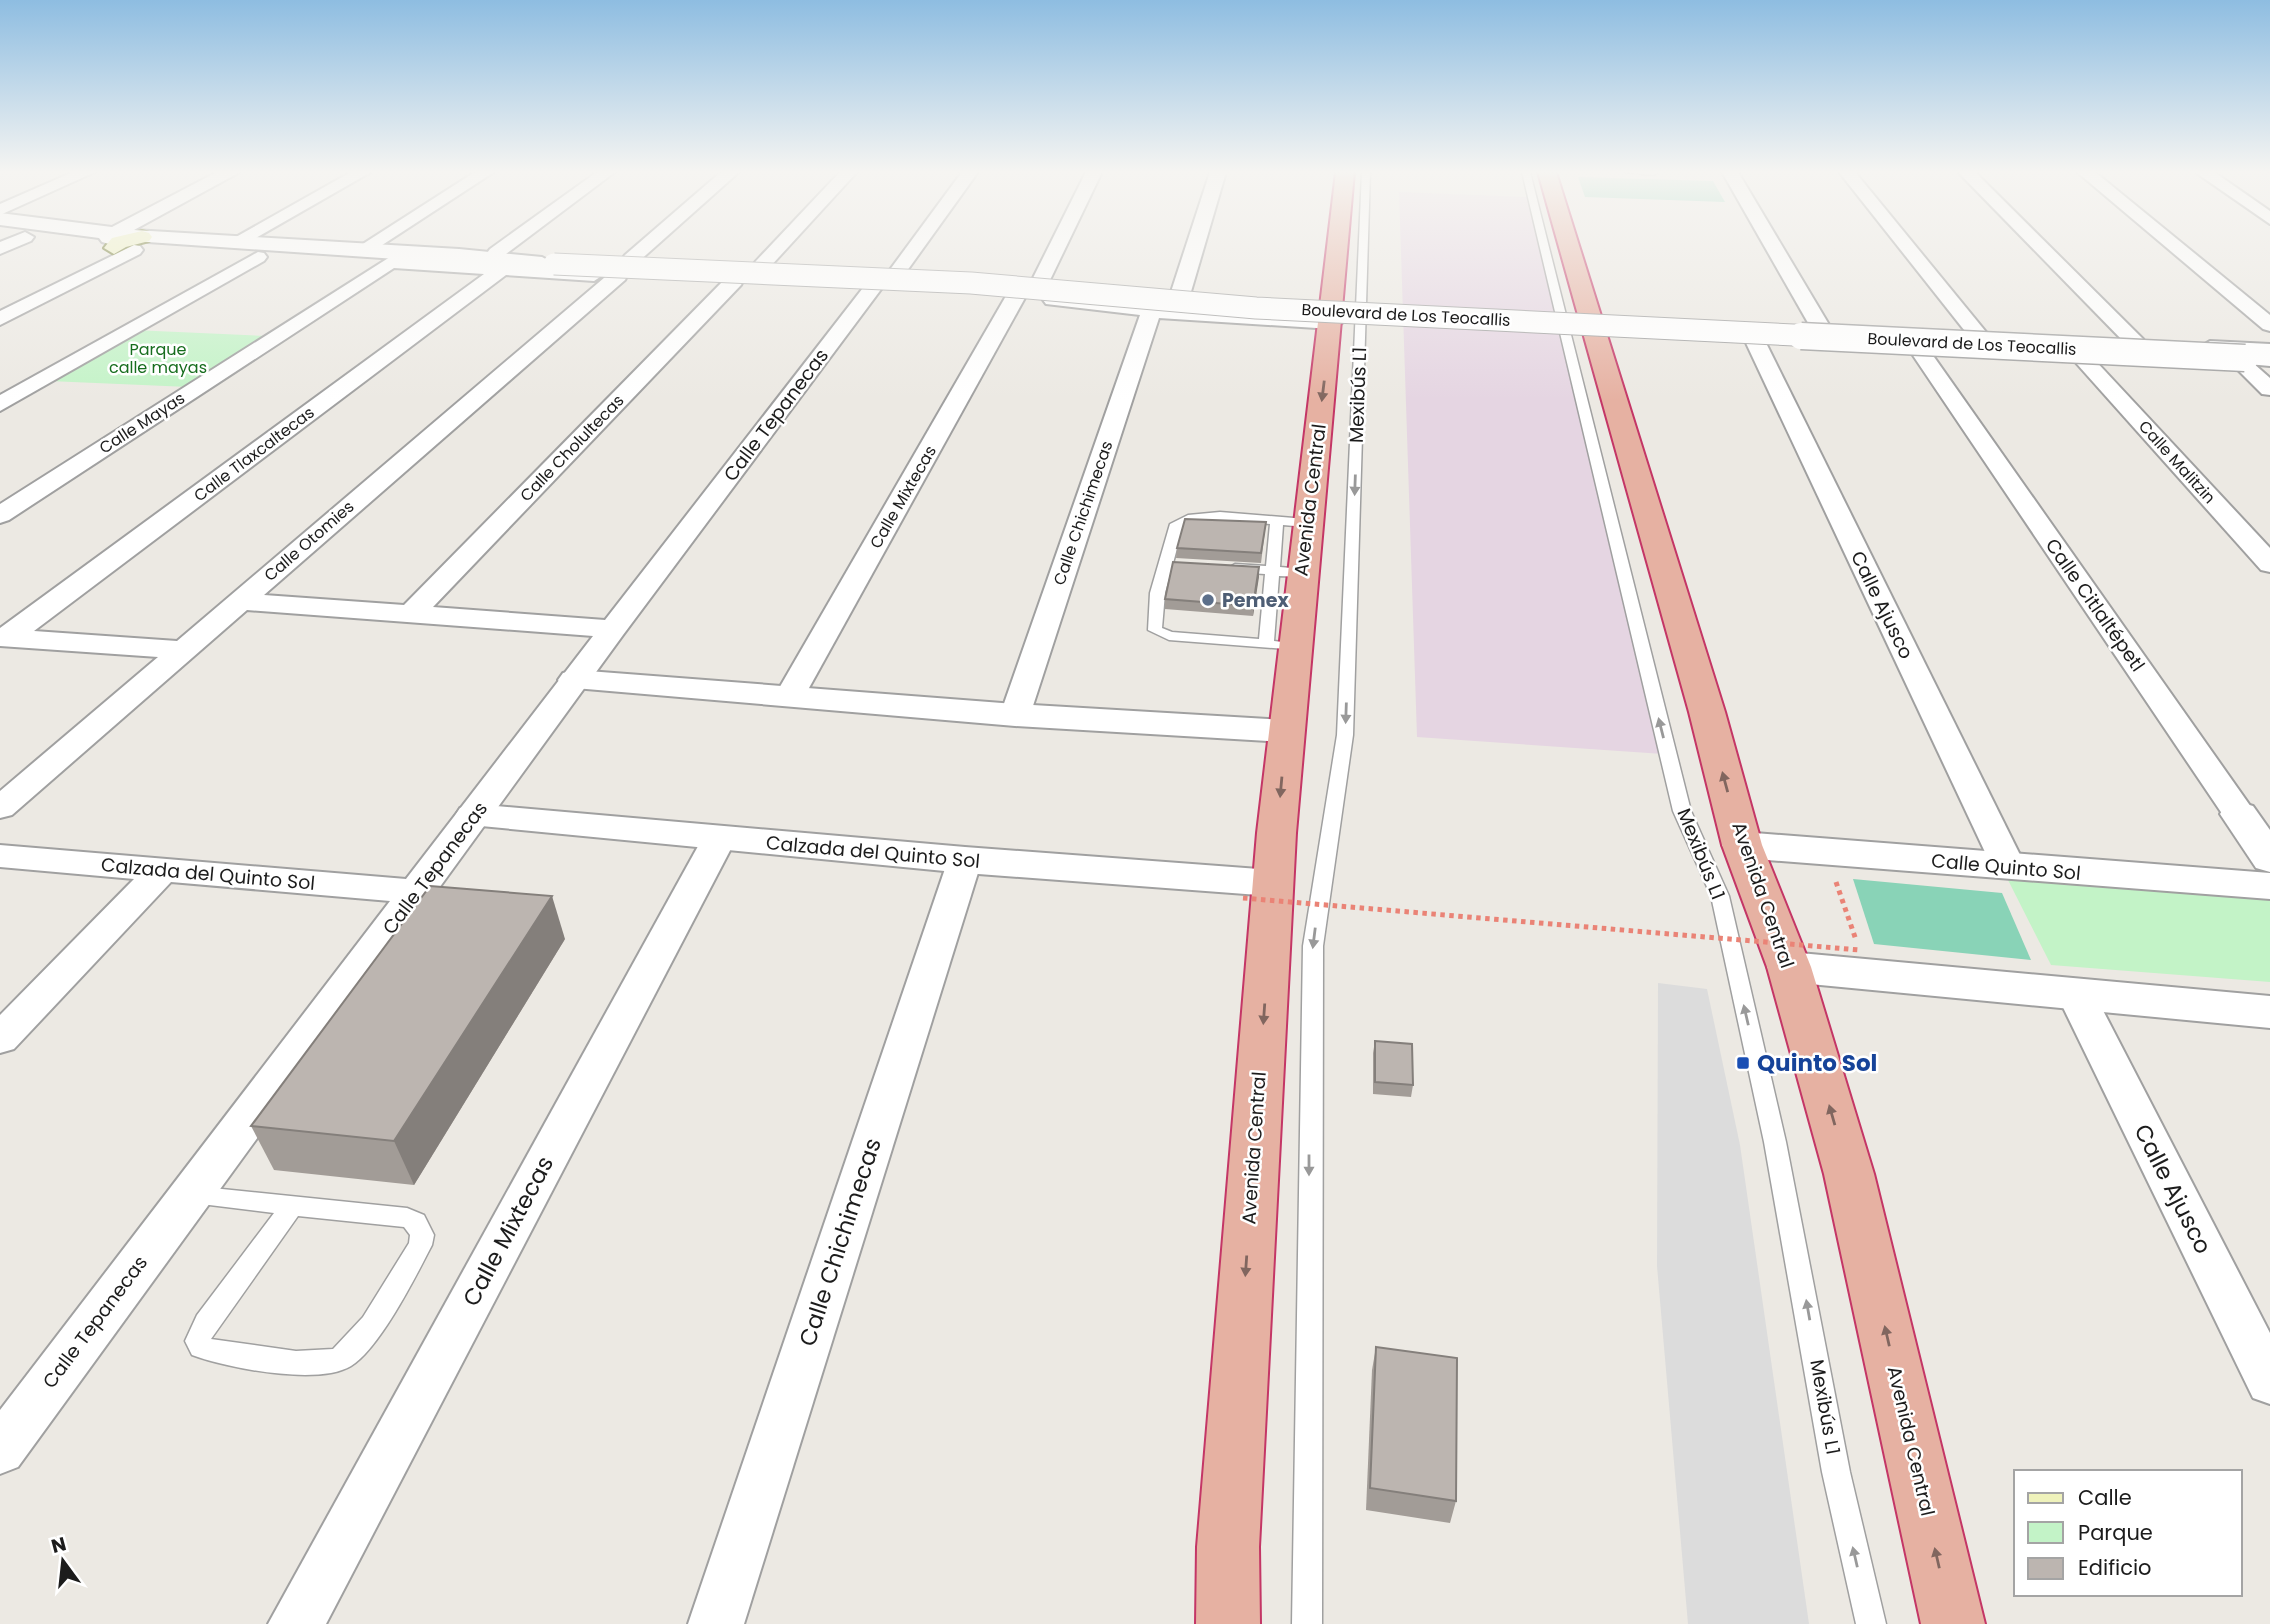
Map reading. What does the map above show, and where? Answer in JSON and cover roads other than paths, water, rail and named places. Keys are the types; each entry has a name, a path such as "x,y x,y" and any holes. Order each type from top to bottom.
{"highway":[{"name":"Avenida Central","path":"1228,1624 1228,1547 1258,891 1285,731 1280,646 1292,523 1333,314 1339,248"},
{"name":"Avenida Central","path":"1569,248 1707,712 1742,845 1789,967 1849,1174 1953,1624"}],"street":[{"path":"0,319 117,248"},
{"name":"Boulevard de Los Teocallis","path":"178,248 258,257 548,264 958,283 1256,308 2270,359"},
{"name":"Boulevard de Los Teocallis","path":"342,248 459,254 548,264"},
{"name":"Calle Tlaxcaltecas","path":"4,637 515,248"},
{"name":"Calle Otomies","path":"0,808 646,248"},
{"path":"762,265 778,248"},
{"name":"Calle Tepanecas","path":"0,1450 613,629 911,248"},
{"path":"1041,280 1057,248"},
{"path":"1161,312 1197,307 1198,302 1185,295 1197,248"},
{"path":"1774,248 1821,328"},
{"path":"1908,248 1979,336"},
{"path":"2041,248 2136,343"},
{"path":"2177,248 2270,325"},
{"name":"Boulevard de Los Teocallis","path":"459,254 498,262"},
{"path":"0,404 258,257"},
{"name":"Boulevard de Los Teocallis","path":"390,262 498,262 624,267 762,265 1161,312 1333,314"},
{"name":"Calle Mayas","path":"0,515 390,262"},
{"name":"Boulevard de Los Teocallis","path":"624,267 734,281 1041,280 1333,314"},
{"name":"Calle Cholultecas","path":"410,615 734,281"},
{"name":"Calle Mixtecas","path":"789,697 1016,296"},
{"name":"Calle Chichimecas","path":"1015,715 1161,312"},
{"name":"Boulevard de Los Teocallis","path":"1592,325 1752,333 1920,351 2270,369"},
{"name":"Boulevard de Los Teocallis","path":"1752,333 1821,328 2270,350"},
{"name":"Calle Ajusco","path":"1752,333 2009,867"},
{"name":"Calle Citlaltépetl","path":"1920,351 2255,815 2270,859"},
{"name":"Calle Malitzin","path":"2084,360 2270,564"},
{"path":"2246,367 2270,389"},
{"path":"239,601 613,629"},
{"path":"4,637 181,650"},
{"path":"575,680 1015,715 1285,731"},
{"path":"0,776 34,778"},
{"name":"Calzada del Quinto Sol","path":"474,816 965,860 1258,891"},
{"name":"Calle Mixtecas","path":"296,1624 719,839"},
{"name":"Calle Quinto Sol","path":"1742,845 2270,886"},
{"name":"Calzada del Quinto Sol","path":"0,856 417,892"},
{"name":"Calle Chichimecas","path":"716,1624 965,860"},
{"path":"0,1039 163,870"},
{"path":"1789,967 2270,1012"},
{"name":"Calle Ajusco","path":"2076,995 2270,1382"}],"lane":[{"name":"Mexibús L1","path":"1307,1624 1313,946 1345,735 1363,248"},
{"name":"Mexibús L1","path":"1545,248 1682,811 1720,896 1776,1142 1836,1472 1871,1624"},
{"path":"1280,646 1169,636 1155,631 1154,621 1172,564 1177,524 1185,519 1200,517 1292,523"},
{"path":"1219,567 1288,572"},
{"path":"190,1195 407,1218 420,1227 420,1245 359,1342 339,1359 313,1363 201,1347 198,1341 206,1324 292,1206"}],"place":[{"name":"Pemex","path":"1208,600"},
{"name":"Quinto Sol","path":"1743,1063"}],"park label":[{"name":"Parque calle mayas","path":"158,358"}]}
